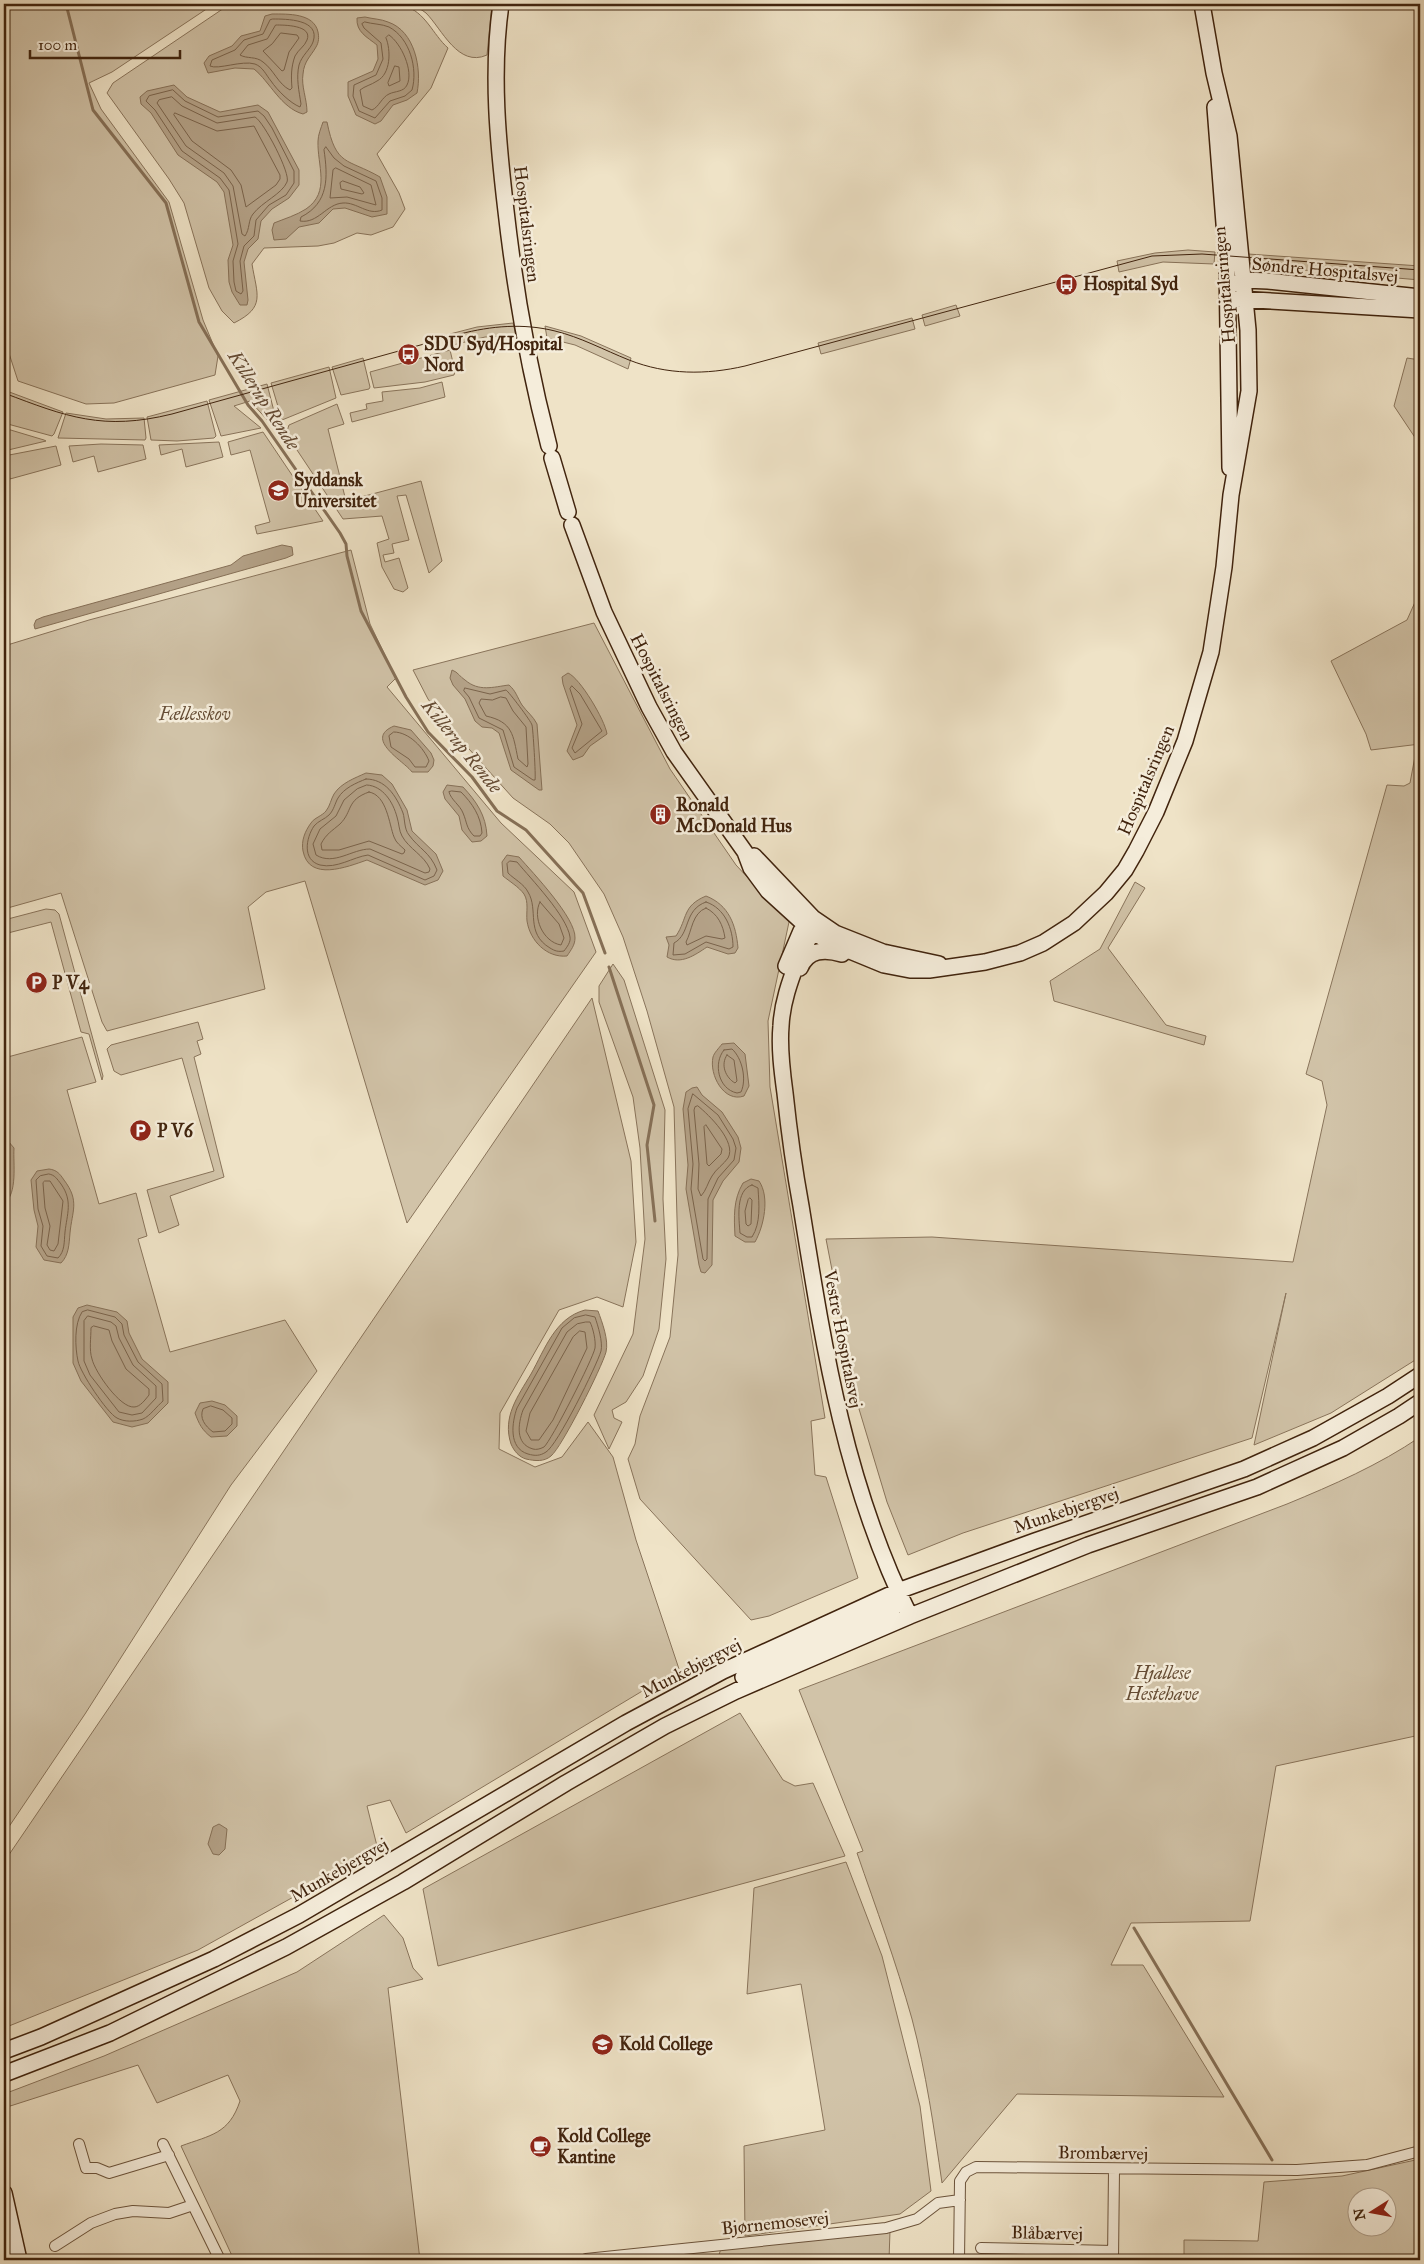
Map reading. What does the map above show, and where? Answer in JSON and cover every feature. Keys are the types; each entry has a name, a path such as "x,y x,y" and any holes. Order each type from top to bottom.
{"street":[{"name":"Hospitalsringen","path":"501,4 495,61 500,159 522,327 550,452 570,518 604,612 649,707 674,752 745,852 752,868 768,891 833,944 872,961 910,970 929,970 946,966 985,962 1020,953 1042,943 1074,923 1106,893 1125,870 1156,812 1185,741 1197,702 1210,652 1224,567 1231,495 1242,439 1238,289 1229,136 1214,73 1202,4"},
{"name":"Hospitalsringen","path":"1214,73 1218,156 1229,209 1238,289 1228,437 1231,495"},
{"name":"Søndre Hospitalsvej","path":"1238,289 1382,293 1420,297"},
{"name":"Søndre Hospitalsvej","path":"1238,289 1420,310"},
{"name":"Hospitalsringen","path":"810,926 835,933 883,952 946,966"},
{"name":"Vestre Hospitalsvej","path":"810,926 786,995 781,1025 781,1057 790,1144 821,1330 838,1416 872,1526 910,1616"},
{"path":"781,1057 791,995 802,964 809,956 827,950 857,960 872,961"},
{"name":"Munkebjergvej","path":"4,2051 41,2037 214,1959 307,1910 635,1718 723,1672 898,1591 1035,1541 1244,1469 1313,1438 1388,1396 1420,1375"},
{"path":"4,2074 110,2033 286,1947 403,1882 665,1726 770,1675 910,1616 1088,1545 1258,1487 1343,1448 1400,1416 1420,1402"},
{"path":"628,1747 645,1728 679,1710 790,1653 892,1609 896,1604 898,1591"},
{"path":"79,2144 86,2168 97,2168 109,2173 169,2156"},
{"path":"163,2144 220,2260"},
{"name":"Brombærvej","path":"959,2260 960,2181 966,2172 976,2167 1270,2171 1333,2169 1367,2164 1420,2151"},
{"name":"Blåbærvej","path":"981,2248 1113,2256 1114,2170"},
{"path":"4,2193 19,2260"},
{"name":"Bjørnemosevej","path":"586,2259 886,2228 917,2219 938,2203 960,2200"},
{"path":"55,2246 91,2223 115,2214 134,2211 169,2213 193,2205"}],"green space":[{"path":"4,4 214,4 112,72 89,83 101,109 169,202 203,320 218,356 215,375 114,403 86,404 18,381 4,338"},
{"path":"230,4 362,4 404,6 418,13 448,48 431,88 377,154 399,193 405,209 393,227 371,235 357,233 334,243 318,246 264,248 252,264 257,292 255,305 244,317 234,323 222,311 209,288 184,203 107,93 113,83"},
{"path":"412,4 492,4 487,55 477,58 459,52 426,13"},
{"path":"1188,250 1215,252 1214,264 1163,262 1119,272 1117,261 1155,253"},
{"path":"1248,254 1420,266 1420,280 1257,266 1251,261"},
{"path":"956,305 960,316 925,326 922,315"},
{"path":"912,318 915,329 821,354 818,343"},
{"path":"513,323 516,335 485,337 453,345 450,334 477,327"},
{"path":"545,326 581,336 631,358 628,369 575,345 547,338"},
{"path":"450,350 455,371 454,375 425,382 374,388 370,372"},
{"path":"363,358 369,389 341,395 332,367"},
{"path":"1407,358 1420,360 1420,445 1394,406"},
{"path":"329,367 336,398 282,420 271,383"},
{"path":"442,382 445,397 352,422 350,413 367,409 366,404 383,401 382,392 420,388"},
{"path":"267,384 277,423 271,424 250,401 234,406 261,428 221,436 209,400"},
{"path":"4,390 63,412 54,434 52,436 4,423"},
{"path":"207,401 216,436 214,438 177,441 151,440 147,417"},
{"path":"337,404 344,424 328,429 346,501 421,481 442,561 429,573 406,495 397,496 409,540 392,544 394,553 383,555 385,562 399,558 408,588 403,592 394,589 382,567 377,543 389,539 382,516 343,519 295,447 287,431 289,425"},
{"path":"66,413 106,419 144,418 146,438 145,440 58,438"},
{"path":"4,428 44,440 46,441 4,451"},
{"path":"263,432 323,521 257,534 255,526 270,522 250,450 231,455 228,442"},
{"path":"219,442 223,457 186,467 182,449 161,455 159,445"},
{"path":"101,444 143,445 146,459 98,472 94,456 73,462 69,446"},
{"path":"56,446 61,465 10,479 4,456"},
{"name":"Fællesskov","path":"351,550 370,624 396,678 387,687 501,823 574,892 596,952 407,1223 305,881 266,892 248,907 265,989 107,1031 102,1022 61,893 4,909 4,646 89,620"},
{"path":"1420,591 1420,744 1371,750 1366,734 1331,661 1407,620"},
{"path":"594,623 670,769 736,865 789,922 768,1021 770,1087 825,1418 811,1421 815,1475 826,1477 858,1578 769,1616 751,1620 640,1499 628,1459 635,1444 640,1416 670,1337 678,1255 674,1107 647,1011 623,937 604,894 569,843 550,824 513,798 443,720 428,699 413,670"},
{"path":"1420,750 1420,1357 1331,1413 1254,1445 1286,1293 1252,1438 963,1533 908,1555 887,1502 859,1409 826,1239 932,1237 1293,1262 1327,1105 1322,1081 1306,1074 1387,785 1404,786 1410,783 1416,751"},
{"path":"1135,882 1145,888 1108,948 1166,1025 1206,1036 1204,1045 1054,1001 1050,981 1100,949"},
{"path":"46,909 55,910 59,914 103,1076 102,1080 89,1034 81,1032 51,922 4,934 4,920"},
{"path":"613,964 624,980 665,1110 663,1199 666,1259 659,1329 643,1376 626,1402 612,1410 614,1418 622,1422 609,1449 594,1415 633,1334 645,1239 640,1148 633,1097 599,1002 599,986"},
{"path":"592,998 631,1161 636,1242 623,1307 597,1297 559,1310 500,1413 499,1449 535,1467 562,1457 588,1422 613,1457 636,1540 679,1669 406,1833 390,1800 367,1806 378,1850 198,1950 4,2028 4,1862"},
{"path":"198,1022 203,1039 197,1041 201,1054 194,1057 224,1177 170,1196 179,1225 159,1233 147,1190 214,1171 182,1058 121,1075 114,1071 107,1049 111,1045"},
{"path":"82,1037 96,1082 67,1090 99,1204 136,1193 147,1236 138,1239 170,1352 285,1320 317,1371 231,1485 85,1714 4,1834 4,1058"},
{"name":"Hjallese Hestehave","path":"1420,1437 1420,1735 1276,1766 1250,1921 1131,1923 1111,1965 1143,1965 1224,2097 1017,2094 942,2183 926,2080 912,2019 893,1956 857,1853 863,1851 799,1690 1287,1504 1372,1465"},
{"path":"740,1713 783,1780 795,1786 813,1783 845,1856 438,1966 423,1889"},
{"path":"846,1862 882,1956 920,2106 931,2191 900,2214 745,2236 744,2146 825,2130 801,1984 747,1994 754,1888"},
{"path":"384,1915 403,1938 413,1968 423,1979 388,1988 420,2260 234,2260 181,2146 218,2132 236,2112 240,2101 228,2075 157,2103 138,2065 4,2108 4,2094 104,2056 297,1972"},
{"path":"1420,2159 1420,2260 1184,2260 1184,2240 1258,2241 1264,2182 1342,2176"},
{"path":"890,2231 889,2260 717,2260 721,2249"}],"water":[{"path":"272,14 306,18 316,26 318,32 318,43 306,62 304,69 303,83 307,112 303,114 295,111 282,101 254,69 235,68 208,73 204,63 209,56 232,46 241,36 260,31 265,16"},
{"path":"365,17 383,20 397,27 410,42 417,62 417,93 407,100 393,105 381,121 375,124 356,115 348,96 348,82 373,71 378,59 377,45 363,34 358,27 357,18"},
{"path":"174,85 187,97 220,112 258,105 268,112 299,170 299,185 289,198 272,209 261,221 258,239 248,249 244,262 247,305 240,305 232,292 229,282 228,260 233,245 224,192 217,182 178,155 151,113 141,104 140,97 147,91"},
{"path":"323,122 327,122 334,147 344,159 380,177 387,197 387,214 372,217 345,208 333,209 319,223 299,227 286,239 274,240 272,230 274,223 306,209 314,202 318,195 321,178 318,139"},
{"path":"282,545 292,547 293,555 35,629 36,620 43,617 231,565 243,556"},
{"path":"452,670 470,684 476,686 486,688 509,685 513,690 537,724 542,790 539,790 511,770 499,733 492,728 482,727 475,721 465,699 453,685 450,678"},
{"path":"568,673 579,683 591,700 602,719 607,734 590,746 583,756 573,760 567,751 577,725 562,677"},
{"path":"394,726 411,730 431,753 434,760 433,766 428,772 412,772 388,750 383,737 386,731"},
{"path":"366,773 382,775 392,784 407,810 412,831 436,854 443,871 438,880 425,885 367,860 330,870 313,866 307,861 303,851 303,844 304,836 309,826 326,811 334,794 340,787"},
{"path":"447,785 463,787 476,803 485,821 486,828 487,836 481,841 472,842 462,830 459,816 445,799 443,792"},
{"path":"507,855 519,857 553,896 569,919 575,938 574,945 567,956 560,956 546,951 532,935 527,921 526,897 503,876 502,862"},
{"path":"706,896 726,910 730,917 737,940 738,948 735,953 728,954 707,947 693,956 683,959 677,960 667,957 669,945 666,937 676,936 689,908"},
{"path":"734,1043 745,1054 749,1086 744,1096 737,1097 730,1095 720,1086 713,1072 712,1064 715,1052 722,1044"},
{"path":"697,1087 702,1095 722,1112 738,1137 741,1148 739,1162 723,1181 713,1200 712,1265 705,1273 701,1272 699,1265 686,1189 688,1165 683,1109 686,1092"},
{"path":"4,1140 8,1141 14,1148 14,1170 11,1193 4,1204"},
{"path":"49,1169 56,1171 69,1187 74,1206 68,1249 61,1263 44,1260 36,1247 38,1226 34,1210 31,1180 37,1171"},
{"path":"751,1179 759,1181 765,1203 761,1228 755,1242 745,1242 735,1236 735,1209 737,1196 743,1183"},
{"path":"87,1305 117,1312 127,1321 129,1333 142,1359 168,1382 168,1403 148,1423 132,1427 113,1422 81,1381 73,1363 73,1317 78,1308"},
{"path":"585,1310 598,1311 600,1315 607,1342 603,1360 581,1406 556,1450 551,1456 542,1460 523,1458 511,1444 509,1434 508,1425 513,1407 546,1345 558,1327 575,1314"},
{"path":"212,1401 225,1405 237,1416 237,1426 227,1436 211,1437 203,1429 195,1413 200,1403"},
{"path":"219,1824 227,1829 225,1849 219,1855 213,1854 208,1844 213,1827"}],"waterway":[{"name":"Killerup Rende","path":"66,4 93,110 166,203 199,322 248,405 262,421 340,533 346,544 347,556 361,611 406,697 428,732 472,777 497,811 526,830 583,893 605,953"},
{"name":"Killerup Rende","path":"609,967 654,1105 647,1145 655,1221"},
{"path":"1134,1928 1272,2160"}],"tram line":[{"path":"4,393 47,409 86,419 105,421 148,419 460,334 483,329 519,326 564,334 629,360 658,369 687,372 716,371 745,366 1152,256 1202,254 1420,270"}],"place":[{"name":"Hospital Syd","path":"1067,284"},
{"name":"SDU Syd/Hospital Nord","path":"408,354"},
{"name":"Syddansk Universitet","path":"278,490"},
{"name":"Ronald McDonald Hus","path":"660,815"},
{"name":"P V4","path":"36,983"},
{"name":"P V6","path":"141,1131"},
{"name":"Kold College","path":"603,2044"},
{"name":"Kold College Kantine","path":"541,2146"}]}
